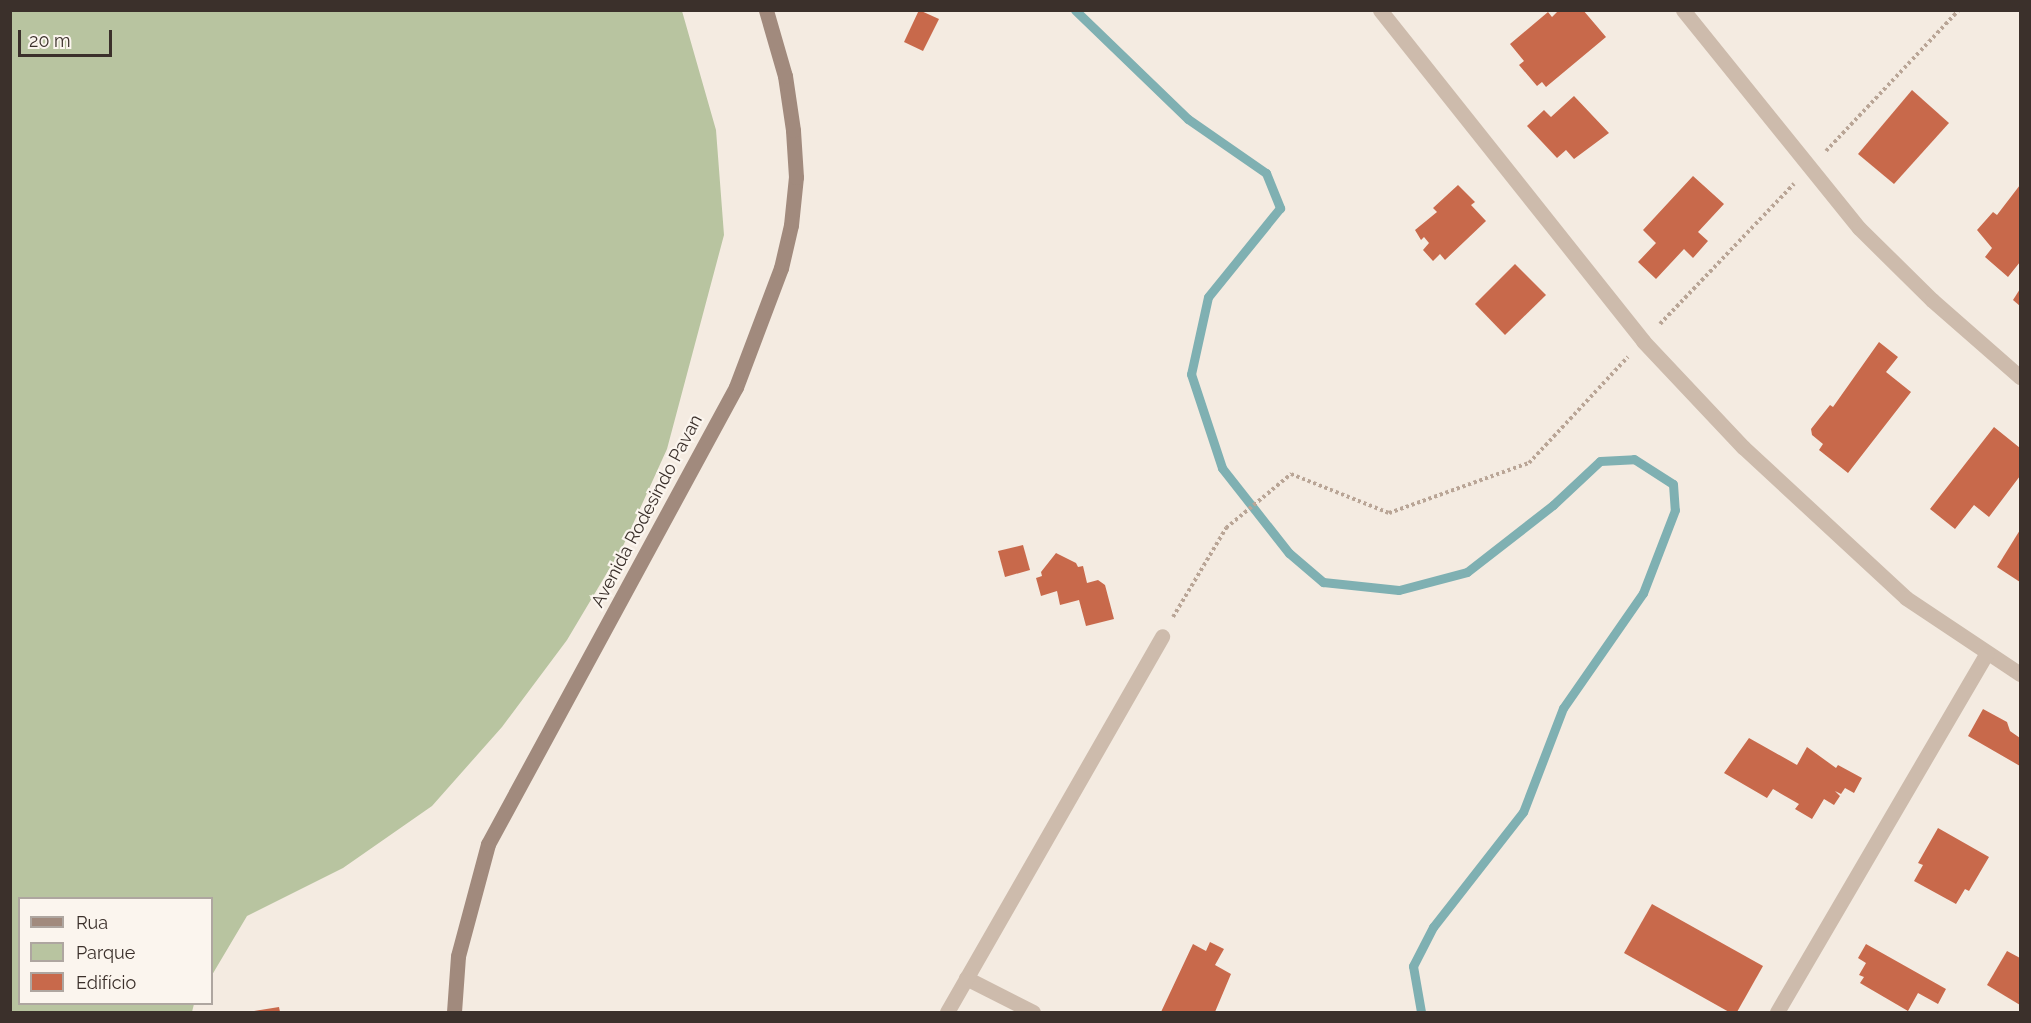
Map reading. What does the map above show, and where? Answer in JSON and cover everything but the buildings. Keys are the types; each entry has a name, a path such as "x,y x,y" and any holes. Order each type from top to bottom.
{"main road":[{"name":"Avenida Rodesindo Pavan","path":"454,1012 458,956 488,844 736,387 781,268 794,201 793,130 785,76 766,10"}],"street":[{"path":"1380,10 1643,341 1743,447 1844,544 1906,598 1986,654 2020,674"},
{"path":"1683,10 1859,228 1932,300 2020,377"},
{"path":"947,1012 1162,636"},
{"path":"1777,1012 1986,654"},
{"path":"966,978 1033,1012"}],"path":[{"path":"1162,636 1226,528 1291,474"}],"green space":[{"path":"10,11 682,11 716,130 724,235 667,449 623,546 567,640 502,727 432,806 343,868 247,916 213,973 213,897 18,897 18,1005 194,1005 192,1012 11,1012"}],"waterway":[{"path":"1075,10 1188,119 1266,173 1280,208 1208,297 1191,374 1222,468 1289,553 1323,582 1399,590 1467,572 1553,505 1600,461 1634,459 1673,484 1675,510 1643,593 1563,708 1523,812 1433,927 1413,966 1421,1012"}]}
